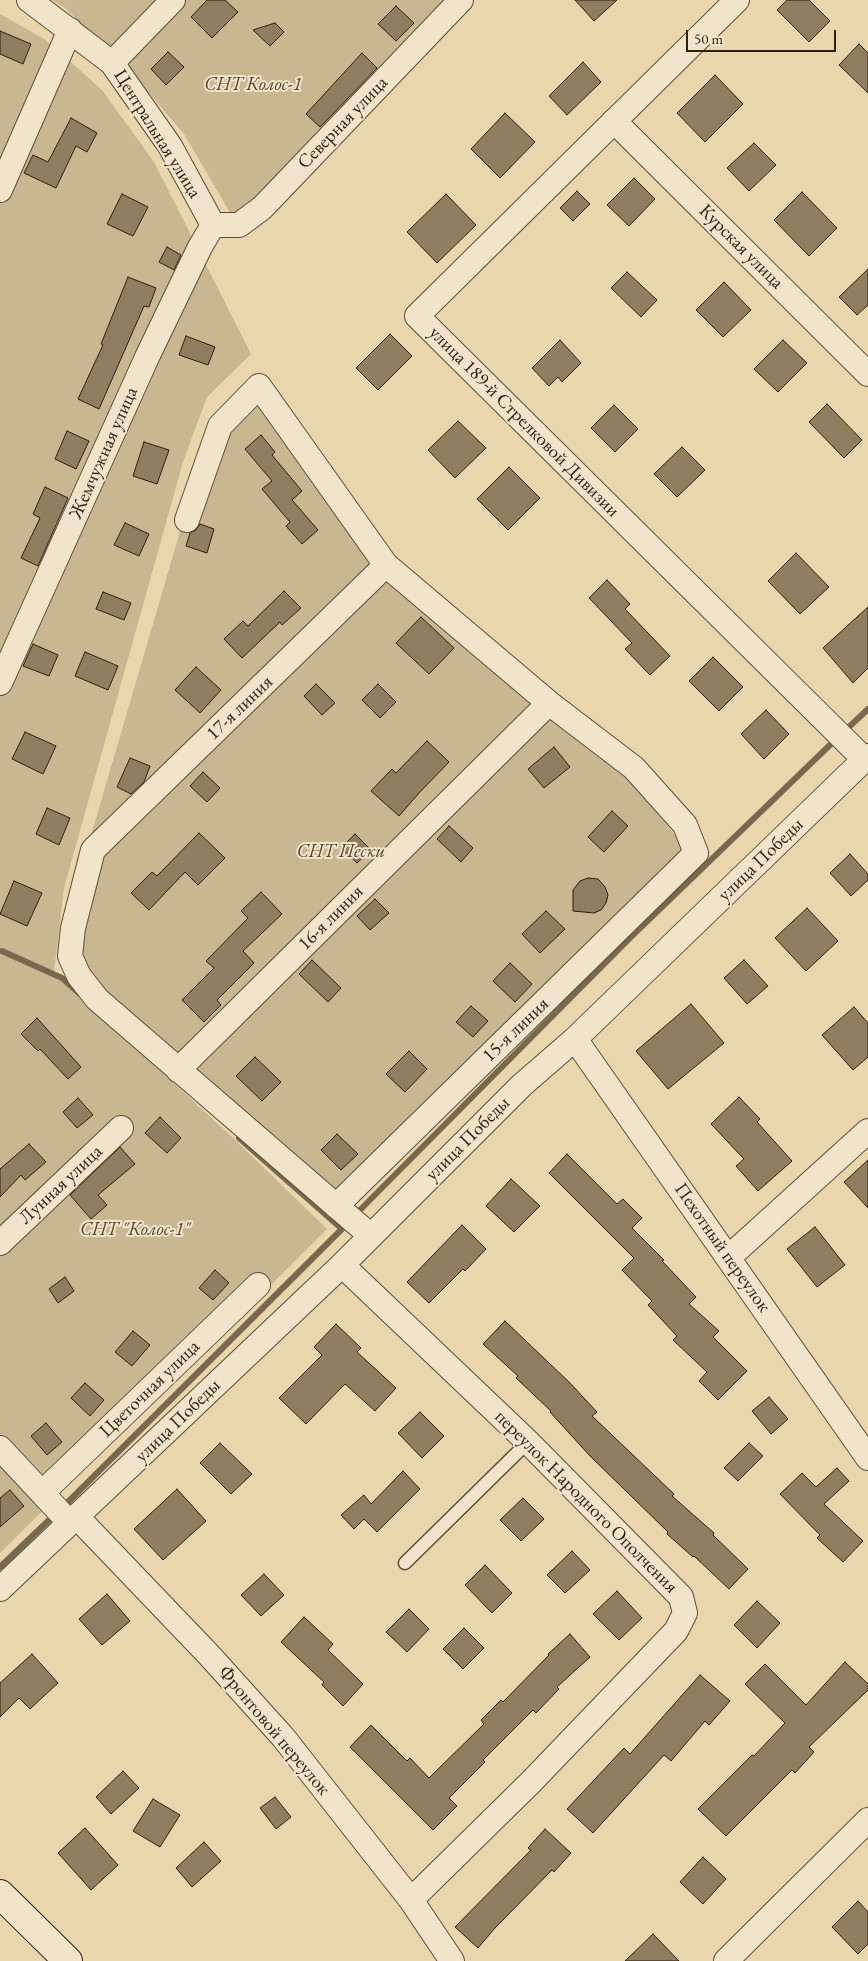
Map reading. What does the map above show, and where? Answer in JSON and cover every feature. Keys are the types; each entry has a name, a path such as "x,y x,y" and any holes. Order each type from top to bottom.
{"main road":[{"path":"0,1894 68,1961"}],"street":[{"name":"Центральная улица","path":"29,0 112,63 170,146 213,225"},
{"path":"112,63 173,0"},
{"name":"Северная улица","path":"213,225 239,225 262,208 461,0"},
{"name":"улица 189-й Стрелковой Дивизии","path":"737,0 417,316 866,758"},
{"path":"0,190 70,30"},
{"name":"Курская улица","path":"614,122 868,374"},
{"name":"Жемчужная улица","path":"0,683 148,355 200,247 213,225"},
{"path":"187,520 220,426 259,386 386,565 549,703"},
{"name":"17-я линия","path":"178,1070 97,999 78,976 70,956 73,928 93,850 386,565"},
{"name":"15-я линия","path":"336,1206 696,854 685,825 634,768 549,703"},
{"name":"16-я линия","path":"178,1070 549,703"},
{"name":"улица Победы","path":"0,1589 342,1266 522,1086 575,1039 866,758"},
{"name":"Пехотный переулок","path":"575,1039 868,1458"},
{"path":"178,1070 371,1236"},
{"name":"Лунная улица","path":"0,1243 121,1128"},
{"path":"728,1258 868,1131"},
{"name":"переулок Народного Ополчения","path":"342,1266 528,1442 681,1596 685,1613 676,1631 524,1789 411,1900"},
{"name":"Цветочная улица","path":"42,1493 258,1285"},
{"path":"0,1448 42,1493 74,1520"},
{"name":"Фронтовой переулок","path":"74,1520 209,1655 283,1737 411,1900 452,1961"},
{"path":"726,1961 867,1823"}],"lane":[{"path":"405,1563 528,1442"}],"green space":[{"name":"СНТ Колос-1","path":"52,0 450,0 254,206 232,216 184,134 130,71 65,8"},
{"name":"СНТ \"Колос-1\"","path":"0,14 46,40 102,90 154,162 251,354 207,397 183,462 64,888 54,972 232,1137 327,1229 0,1553"},
{"name":"СНТ Пески","path":"249,383 375,560 628,777 686,849 332,1192 107,994 86,971 77,949 102,856 92,832 213,419"}],"building":[{"path":"207,0 225,0 238,12 212,38 191,17"},
{"path":"575,0 617,0 594,21"},
{"path":"787,0 809,0 830,21 809,42 777,10"},
{"path":"396,6 414,23 396,41 378,24"},
{"path":"275,23 284,32 270,46 253,30"},
{"path":"0,31 31,44 23,64 0,54"},
{"path":"859,44 868,53 868,93 839,65"},
{"path":"168,52 184,67 166,85 151,69"},
{"path":"362,53 377,68 320,127 306,114"},
{"path":"583,62 601,82 567,115 549,96"},
{"path":"715,75 743,104 705,142 677,113"},
{"path":"505,113 535,142 500,178 471,149"},
{"path":"71,118 97,133 87,152 76,146 56,188 24,173 33,155 48,162"},
{"path":"754,143 776,165 749,191 727,168"},
{"path":"634,178 655,199 629,226 607,205"},
{"path":"577,191 590,204 573,221 560,208"},
{"path":"802,192 837,228 809,256 774,220"},
{"path":"122,194 148,207 133,236 107,224"},
{"path":"446,194 476,225 437,263 407,232"},
{"path":"167,247 181,255 174,270 159,262"},
{"path":"868,269 868,305 857,315 839,297"},
{"path":"627,272 657,300 641,317 611,288"},
{"path":"128,277 156,288 149,307 144,306 99,409 78,399 103,345 101,344"},
{"path":"724,282 751,310 723,337 696,310"},
{"path":"390,334 412,356 378,390 356,368"},
{"path":"186,336 215,347 208,365 179,355"},
{"path":"560,340 581,363 562,382 558,377 549,386 532,368"},
{"path":"783,340 807,363 778,392 754,369"},
{"path":"827,404 862,440 844,458 809,422"},
{"path":"614,405 638,429 615,452 591,428"},
{"path":"458,421 486,448 455,478 428,450"},
{"path":"67,431 89,441 76,469 55,459"},
{"path":"261,435 275,452 272,455 302,491 292,500 318,530 302,544 286,526 290,522 262,489 272,481 245,449"},
{"path":"144,442 169,450 157,484 133,476"},
{"path":"682,447 705,470 677,497 654,474"},
{"path":"509,467 540,498 508,530 477,499"},
{"path":"45,487 68,498 38,566 21,558 40,518 33,514"},
{"path":"125,523 149,534 139,556 114,545"},
{"path":"200,524 214,529 207,553 186,546 190,533 196,530"},
{"path":"796,553 829,587 800,614 768,581"},
{"path":"607,580 630,604 625,609 670,656 650,675 625,649 632,643 589,598"},
{"path":"284,591 301,608 282,625 280,622 242,658 224,639 243,621 248,626"},
{"path":"103,592 131,603 124,620 96,609"},
{"path":"868,607 868,668 853,683 823,648"},
{"path":"421,617 454,648 429,674 396,643"},
{"path":"33,644 58,655 49,676 23,666"},
{"path":"85,652 118,666 108,690 75,676"},
{"path":"713,657 743,687 719,711 689,681"},
{"path":"196,667 221,690 200,713 175,690"},
{"path":"316,684 335,703 322,715 304,696"},
{"path":"378,684 396,702 380,718 362,700"},
{"path":"766,710 789,734 764,759 741,734"},
{"path":"25,732 56,746 43,774 12,759"},
{"path":"427,741 449,762 399,816 371,791 392,769 396,773"},
{"path":"554,747 570,767 544,788 528,769"},
{"path":"130,758 150,766 144,782 131,794 117,787"},
{"path":"203,772 220,788 207,802 190,786"},
{"path":"47,808 70,818 59,845 36,834"},
{"path":"612,811 628,826 604,852 588,837"},
{"path":"449,826 473,848 461,862 437,839"},
{"path":"199,833 225,858 198,885 185,872 149,910 131,893 152,872 157,876"},
{"path":"355,834 371,850 357,863 341,848"},
{"path":"850,854 868,874 868,880 851,896 830,873"},
{"path":"588,878 598,879 605,887 608,895 606,903 601,910 594,913 573,911 573,890 580,881"},
{"path":"14,881 42,893 27,926 0,914"},
{"path":"261,892 282,914 243,951 254,963 217,1000 221,1005 204,1022 182,1000 214,968 206,961 248,918 241,911"},
{"path":"375,899 389,913 370,930 357,916"},
{"path":"807,908 838,941 806,971 775,938"},
{"path":"546,911 565,929 540,953 522,934"},
{"path":"312,960 341,988 328,1002 299,974"},
{"path":"744,960 768,986 747,1004 724,978"},
{"path":"510,963 532,984 515,1002 493,981"},
{"path":"691,1004 724,1043 668,1089 636,1051"},
{"path":"471,1006 488,1021 473,1037 456,1022"},
{"path":"854,1007 868,1023 868,1057 853,1070 822,1035"},
{"path":"37,1018 81,1067 68,1079 40,1049 38,1051 21,1034"},
{"path":"409,1051 427,1069 405,1092 386,1074"},
{"path":"255,1057 281,1082 262,1101 236,1076"},
{"path":"739,1097 760,1119 757,1122 792,1161 758,1191 736,1166 744,1159 711,1124"},
{"path":"78,1098 93,1115 77,1128 63,1112"},
{"path":"160,1117 181,1138 167,1153 145,1133"},
{"path":"337,1134 358,1154 341,1170 321,1150"},
{"path":"29,1144 46,1162 25,1180 21,1175 0,1197 0,1169"},
{"path":"120,1147 135,1164 98,1195 107,1205 91,1219 70,1195"},
{"path":"567,1154 617,1204 623,1199 642,1218 632,1228 664,1260 662,1261 696,1297 689,1304 719,1331 713,1337 747,1371 718,1400 699,1381 707,1372 673,1340 677,1336 648,1305 652,1301 622,1270 634,1258 549,1173"},
{"path":"868,1160 868,1208 844,1182"},
{"path":"511,1179 540,1206 514,1232 486,1206"},
{"path":"462,1225 486,1249 465,1271 463,1269 429,1303 407,1282"},
{"path":"815,1227 845,1265 817,1287 787,1249"},
{"path":"215,1270 229,1283 213,1300 199,1288"},
{"path":"65,1277 74,1291 58,1303 49,1289"},
{"path":"505,1321 570,1383 597,1412 592,1416 674,1494 672,1496 714,1533 713,1535 748,1569 729,1589 667,1534 668,1532 590,1456 551,1411 516,1378 518,1376 483,1344"},
{"path":"336,1324 361,1348 357,1352 396,1388 375,1411 345,1384 306,1424 279,1398 322,1355 314,1347"},
{"path":"133,1331 150,1345 132,1366 115,1352"},
{"path":"85,1383 104,1400 90,1416 71,1398"},
{"path":"769,1397 788,1419 771,1434 752,1411"},
{"path":"420,1412 444,1436 422,1458 398,1433"},
{"path":"46,1423 62,1442 47,1455 31,1436"},
{"path":"220,1443 252,1474 231,1494 200,1463"},
{"path":"749,1443 763,1456 738,1481 724,1468"},
{"path":"837,1468 849,1481 824,1504 863,1541 843,1562 817,1538 820,1535 780,1494 802,1473 816,1487"},
{"path":"403,1471 420,1489 377,1532 364,1519 354,1529 341,1515 364,1495 371,1504"},
{"path":"177,1489 206,1521 163,1560 134,1529"},
{"path":"10,1490 24,1506 0,1527 0,1498"},
{"path":"523,1498 544,1519 521,1541 500,1520"},
{"path":"572,1551 590,1570 565,1593 547,1575"},
{"path":"485,1565 512,1593 492,1613 465,1585"},
{"path":"264,1574 284,1595 261,1616 241,1595"},
{"path":"617,1591 642,1618 619,1640 593,1614"},
{"path":"107,1594 130,1621 102,1645 79,1619"},
{"path":"757,1601 780,1623 757,1648 734,1625"},
{"path":"409,1609 429,1629 407,1652 386,1632"},
{"path":"304,1617 333,1644 328,1650 363,1684 343,1706 322,1685 324,1682 281,1642"},
{"path":"464,1628 484,1648 463,1669 443,1649"},
{"path":"570,1634 590,1657 557,1687 559,1689 536,1713 533,1710 483,1760 485,1762 449,1798 457,1806 433,1830 350,1747 371,1725 407,1761 410,1758 429,1778 484,1724 481,1720 501,1700 503,1702 548,1654"},
{"path":"32,1654 58,1683 30,1709 19,1698 0,1717 0,1683"},
{"path":"845,1662 868,1684 868,1690 809,1747 814,1752 795,1773 792,1770 726,1836 698,1809 752,1755 754,1756 785,1723 745,1684 765,1664 806,1705"},
{"path":"700,1675 730,1701 709,1725 705,1721 671,1761 664,1755 593,1833 567,1809 624,1748 630,1754"},
{"path":"123,1771 139,1788 111,1814 96,1797"},
{"path":"275,1797 291,1817 276,1829 260,1808"},
{"path":"153,1799 180,1815 160,1847 133,1831"},
{"path":"85,1828 118,1865 91,1890 58,1853"},
{"path":"545,1829 571,1853 554,1872 552,1870 495,1928 478,1948 455,1927 531,1850 528,1848"},
{"path":"204,1842 221,1861 192,1887 176,1868"},
{"path":"703,1857 726,1879 703,1904 680,1882"},
{"path":"858,1901 868,1912 868,1944 858,1954 832,1927"},
{"path":"653,1934 679,1961 625,1961"}],"waterway":[{"path":"849,727 868,709"},
{"path":"358,1212 631,937 832,743"},
{"path":"2,951 62,978 80,994"},
{"path":"66,1504 342,1229 239,1138"},
{"path":"0,1567 50,1519"}]}
